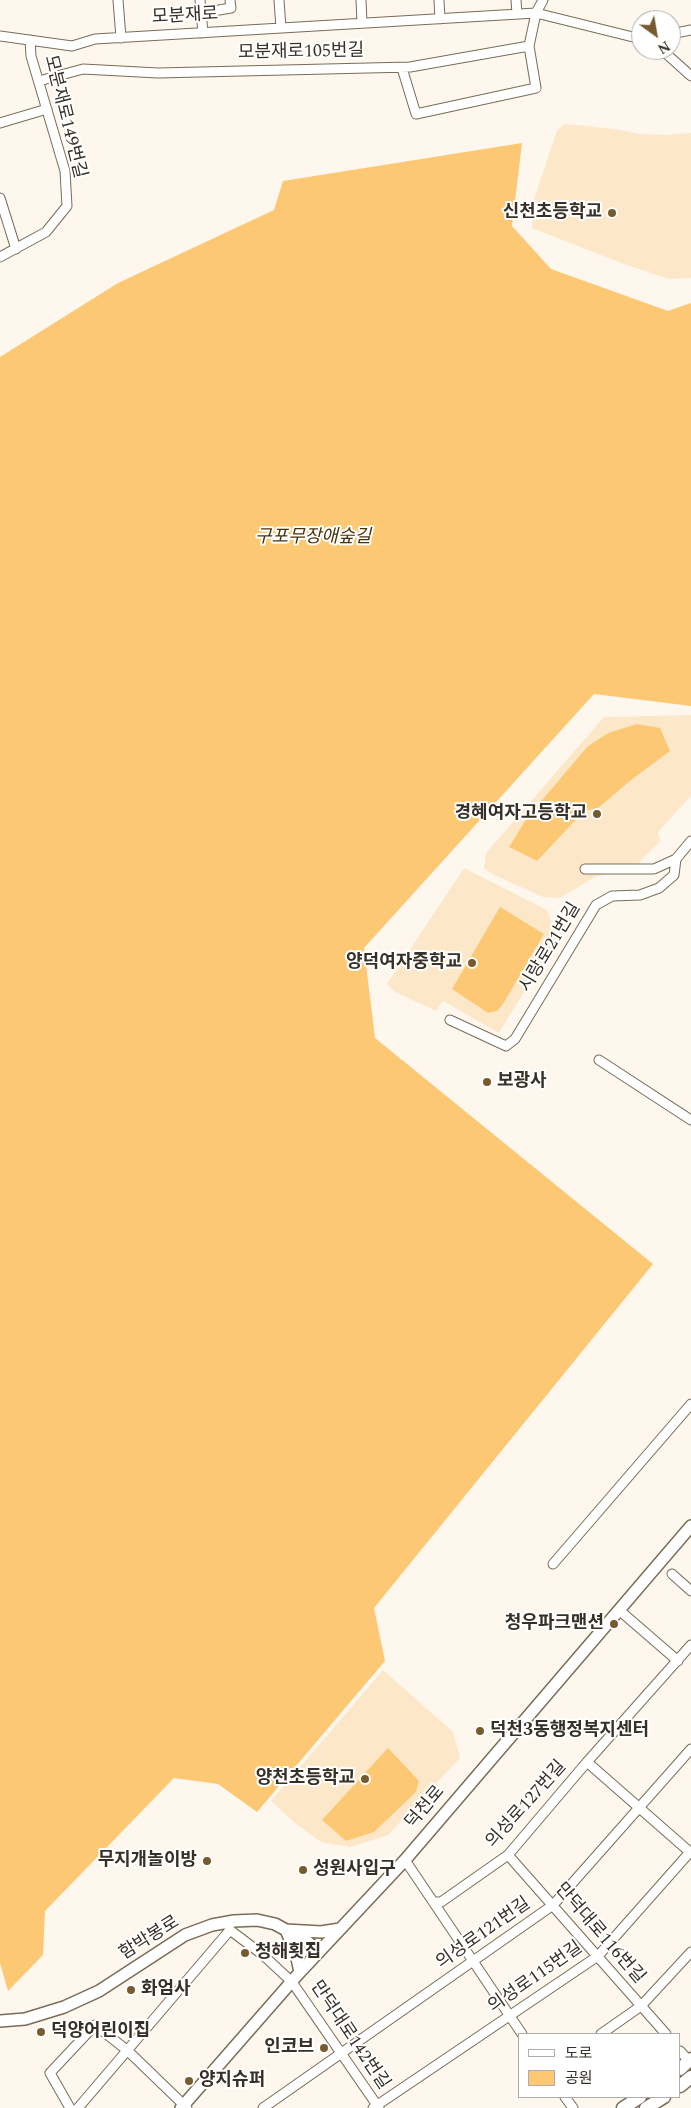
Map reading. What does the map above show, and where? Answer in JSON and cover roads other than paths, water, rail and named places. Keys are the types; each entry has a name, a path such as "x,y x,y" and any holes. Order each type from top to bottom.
{"main road":[{"name":"덕천로","path":"184,2107 296,1977 405,1860 691,1526"},
{"name":"함박봉로","path":"0,2021 25,2019 64,2007 99,1991 121,1978 185,1935 212,1925 228,1926 257,1920 275,1924 308,1942 319,1952"},
{"path":"296,1977 296,1954 286,1930 321,1932 340,1929"},
{"path":"681,2085 691,2077"},
{"path":"623,2108 638,2098"},
{"path":"646,2108 662,2098"}],"street":[{"path":"118,0 120,38"},
{"path":"200,0 203,33"},
{"path":"202,13 231,8 230,0"},
{"path":"279,0 281,28"},
{"path":"361,0 362,23"},
{"path":"439,0 440,19"},
{"path":"516,0 517,14"},
{"path":"402,68 416,114 536,88 529,46 536,13 544,0"},
{"name":"모분재로","path":"0,36 72,46 95,39 536,13 631,37"},
{"name":"모분재로149번길","path":"0,257 46,232 67,206 65,171 31,56 30,40"},
{"name":"모분재로105번길","path":"39,82 83,69 158,73 402,68 529,46"},
{"path":"673,60 691,76"},
{"path":"0,123 47,109"},
{"path":"0,198 16,249"},
{"name":"시랑로21번길","path":"450,1020 500,1045 506,1046 515,1039 596,905 612,896 640,895 659,888 674,875 676,859 691,841"},
{"path":"585,869 654,869 676,859"},
{"path":"598,1060 691,1120"},
{"path":"553,1564 691,1404"},
{"path":"672,1574 691,1591"},
{"path":"620,1610 678,1660"},
{"name":"의성로127번길","path":"434,1902 441,1902 508,1855 587,1762 678,1660 689,1652"},
{"name":"의성로121번길","path":"263,2108 553,1905 691,1749"},
{"path":"587,1762 639,1809 691,1852"},
{"name":"의성로115번길","path":"376,2107 598,1956 691,1852"},
{"name":"만덕대로116번길","path":"508,1855 665,2033"},
{"path":"405,1860 521,2033"},
{"path":"78,2108 128,2051 228,1926"},
{"name":"만덕대로142번길","path":"228,1926 263,1955 296,1977 340,2054 376,2107"},
{"path":"601,2033 641,2006 691,1952"},
{"path":"70,2108 50,2073 95,2025 128,2051 184,2107"}],"place":[{"name":"신천초등학교","path":"612,213"},
{"name":"경혜여자고등학교","path":"597,814"},
{"name":"양덕여자중학교","path":"472,963"},
{"name":"보광사","path":"487,1082"},
{"name":"청우파크맨션","path":"614,1624"},
{"name":"덕천3동행정복지센터","path":"480,1731"},
{"name":"양천초등학교","path":"365,1779"},
{"name":"무지개놀이방","path":"207,1861"},
{"name":"성원사입구","path":"303,1870"},
{"name":"청해횟집","path":"245,1953"},
{"name":"화엄사","path":"131,1990"},
{"name":"덕양어린이집","path":"41,2032"},
{"name":"인코브","path":"324,2048"},
{"name":"양지슈퍼","path":"189,2081"}],"park label":[{"name":"구포무장애숲길","path":"313,538"}]}
